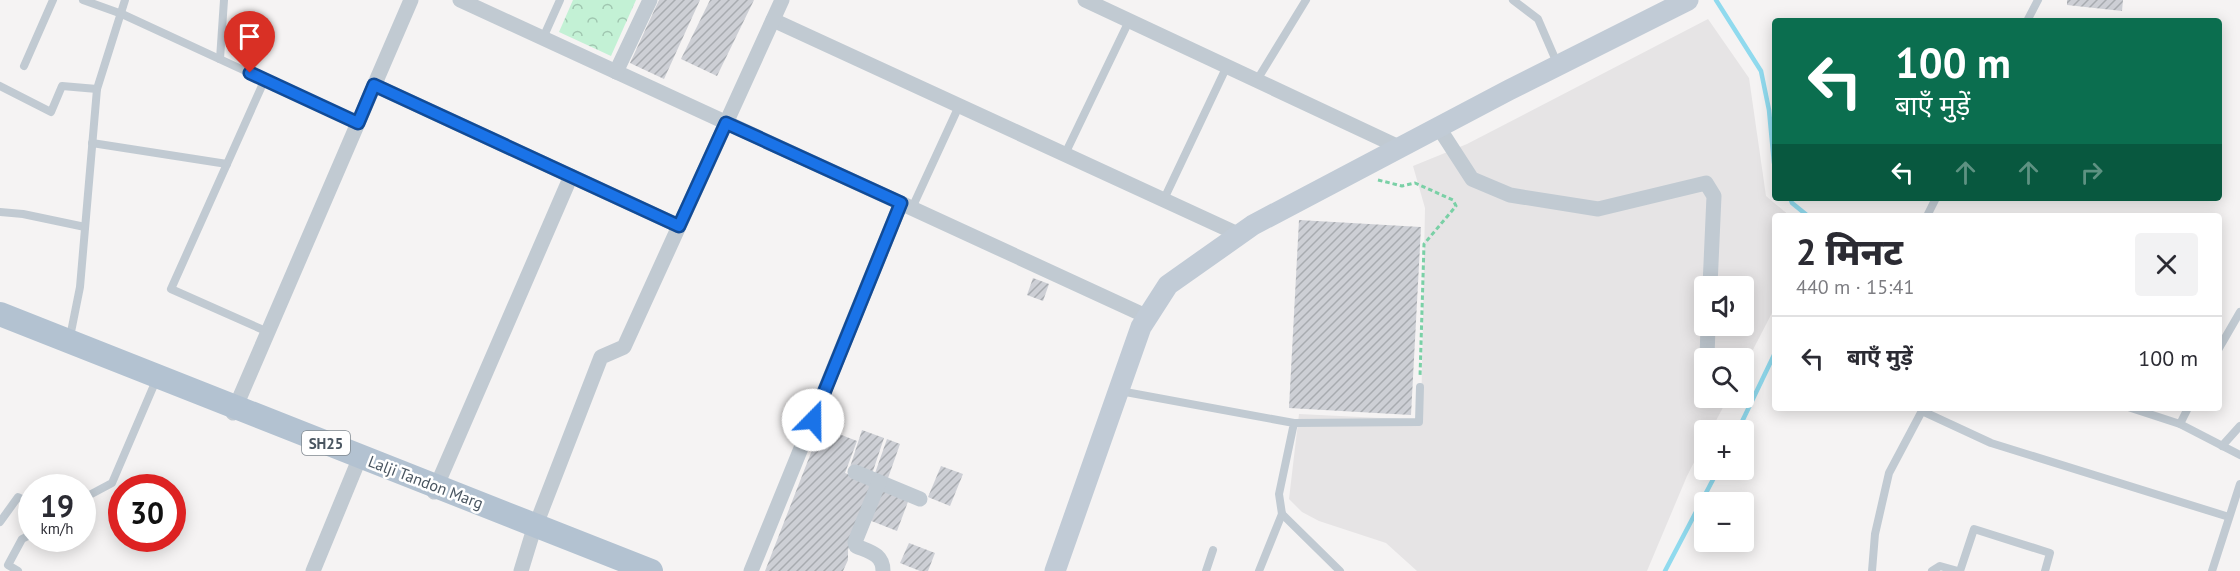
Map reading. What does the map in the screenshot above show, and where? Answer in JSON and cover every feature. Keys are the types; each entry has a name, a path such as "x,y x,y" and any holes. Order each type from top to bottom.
{"main road":[{"name":"Lalji Tandon Marg","path":"0,315 154,385 233,412"},
{"name":"Lalji Tandon Marg","path":"0,324 59,341 534,530 651,571"},
{"name":"Lalji Tandon Marg","path":"534,530 624,571"}],"street":[{"path":"233,412 411,0"},
{"path":"460,0 1148,317"},
{"path":"616,72 650,0"},
{"path":"521,571 534,530 601,357 624,347 782,0"},
{"path":"1085,0 1401,148"},
{"path":"1055,571 1141,327 1168,285 1254,225 1688,0"},
{"path":"773,20 1240,235"},
{"path":"374,85 679,226"},
{"path":"1439,128 1472,179 1510,195 1598,209 1706,183 1714,196 1710,276"},
{"path":"435,491 572,176"},
{"path":"751,571 906,206"},
{"path":"313,571 358,461"},
{"path":"855,472 920,499"},
{"path":"879,482 855,542 856,546 878,556 883,564 883,571"}],"lane":[{"path":"24,66 53,0"},
{"path":"83,0 122,14 358,123"},
{"path":"59,341 80,287 97,89 125,0"},
{"path":"220,59 225,0"},
{"path":"543,38 560,0"},
{"path":"1257,80 1306,0"},
{"path":"1513,0 1538,19 1558,66"},
{"path":"2029,18 2038,0"},
{"path":"1065,154 1130,21"},
{"path":"1164,199 1227,66"},
{"path":"265,79 171,289 268,332"},
{"path":"0,86 51,112 62,86 97,89"},
{"path":"906,206 959,106"},
{"path":"92,143 227,164"},
{"path":"0,212 23,214 85,227"},
{"path":"2222,343 2240,312"},
{"path":"96,492 112,483 154,385"},
{"path":"1119,390 1294,423 1419,422 1420,387"},
{"path":"1872,571 1875,534 1889,473 1921,411"},
{"path":"1926,411 1992,443 2229,517"},
{"path":"2140,411 2180,424 2240,455"},
{"path":"2180,424 2186,411"},
{"path":"1259,571 1282,514 1279,494 1294,423"},
{"path":"2222,446 2240,426"},
{"path":"2212,571 2240,484"},
{"path":"0,522 18,497"},
{"path":"1282,514 1340,571"},
{"path":"1932,571 1940,566 1959,571 1974,529 2050,553 2045,571"},
{"path":"18,546 8,564 18,571"},
{"path":"1206,571 1213,550"}],"path":[{"path":"1353,172 1402,186 1415,183 1453,200 1456,206 1424,244 1420,309 1420,387"}],"shaded area":[{"path":"1708,19 1749,78 1766,196 1786,213 1772,213 1772,313 1754,348 1694,348 1694,408 1723,408 1716,420 1694,420 1694,462 1647,571 1417,571 1386,543 1319,521 1302,512 1289,499 1299,414 1421,420 1425,208 1413,166 1467,144"}],"green space":[{"path":"573,0 636,0 611,56 559,32"}],"building":[{"path":"659,0 700,0 664,79 630,63"},
{"path":"710,0 754,0 717,76 681,59"},
{"path":"2067,0 2123,0 2122,11 2067,5"},
{"path":"1299,220 1421,227 1411,415 1289,408"},
{"path":"1033,278 1049,284 1043,301 1027,295"},
{"path":"821,427 857,441 845,473 874,484 848,550 848,560 843,571 765,571"},
{"path":"862,430 884,438 872,474 850,467"},
{"path":"887,439 900,444 887,481 874,476"},
{"path":"941,466 963,474 950,506 928,497"},
{"path":"881,489 909,499 897,531 869,520"},
{"path":"909,543 935,553 928,571 920,571 900,563"}],"waterway":[{"path":"1716,0 1761,71 1769,110 1772,142"},
{"path":"1791,201 1804,213"},
{"path":"1743,420 1772,359"},
{"path":"1665,571 1713,480"}],"route":[{"path":"250,73 358,123 374,85 679,226 726,123 901,203 813,420"}]}
